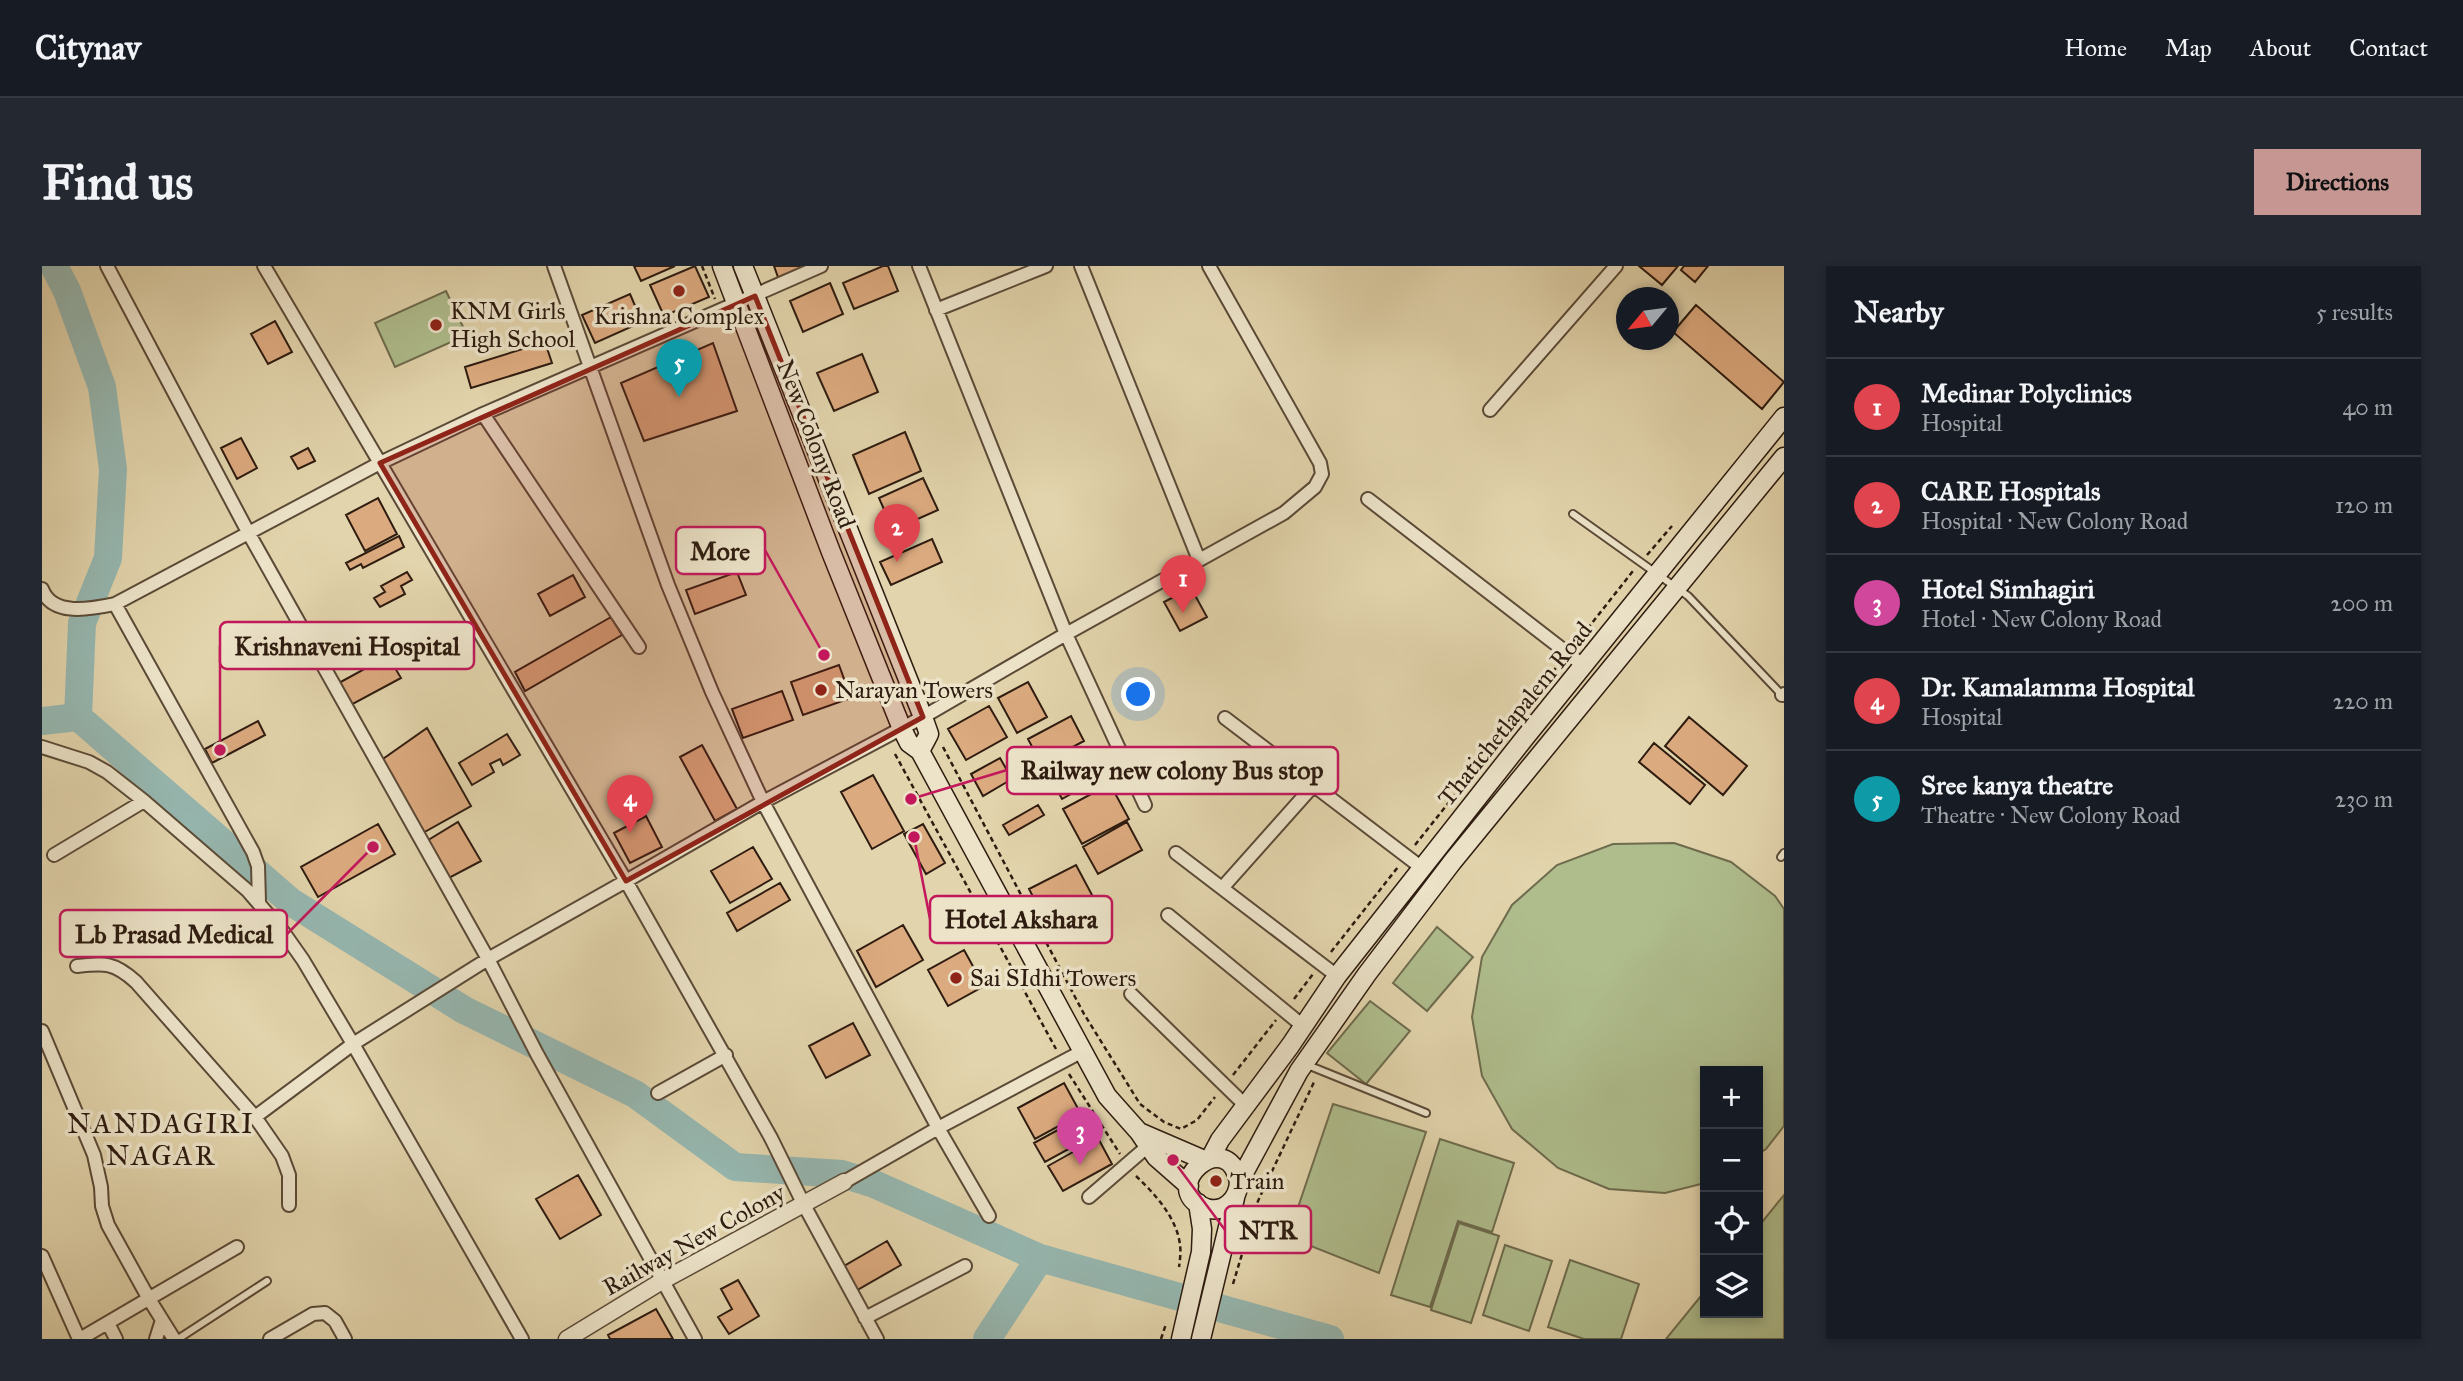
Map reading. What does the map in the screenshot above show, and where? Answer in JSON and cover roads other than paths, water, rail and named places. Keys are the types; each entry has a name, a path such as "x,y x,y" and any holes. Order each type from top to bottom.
{"main road":[{"name":"New Colony Road","path":"722,266 831,552 909,743 920,751 1107,1096 1172,1174 1189,1186"},
{"name":"New Colony Road","path":"743,266 923,717 929,734 920,751"},
{"name":"Thatichetlapalem Road","path":"1207,1159 1290,1046 1337,976 1523,740 1784,417"},
{"path":"1198,1203 1213,1209 1229,1204 1367,974 1453,861 1784,457"},
{"path":"1144,1139 1207,1159 1224,1160 1235,1169 1237,1190 1201,1339"},
{"path":"1181,1339 1201,1252 1202,1229 1198,1203 1189,1186 1192,1170 1207,1159"}],"street":[{"path":"107,266 248,532 488,959 537,1054 695,1339"},
{"path":"264,266 726,1055 877,1339"},
{"path":"554,266 690,641 762,802 938,1128 989,1216"},
{"path":"42,589 48,601 56,606 72,608 110,605 380,463 483,414 821,266"},
{"path":"919,266 1066,634 1145,805"},
{"path":"936,310 1046,266"},
{"path":"1081,266 1199,560"},
{"path":"254,1117 353,1044 488,959 762,802 902,729 1284,513 1315,487 1322,474 1320,463 1209,266"},
{"path":"1490,410 1616,266"},
{"path":"483,414 639,647"},
{"path":"1368,499 1584,666"},
{"path":"110,605 253,852 258,866 259,897"},
{"path":"1225,718 1422,868"},
{"path":"42,747 89,762 107,772 259,897 303,960 353,1044 522,1339"},
{"path":"1223,887 1313,786"},
{"path":"54,855 144,801"},
{"path":"1176,853 1337,976"},
{"path":"1168,915 1303,1026"},
{"path":"77,966 102,963 124,971 136,982 254,1117 286,1164 289,1175 289,1205"},
{"path":"1131,994 1246,1106"},
{"path":"42,1031 94,1155 102,1206 108,1225 149,1299 176,1339"},
{"path":"844,1182 938,1128 1082,1052"},
{"path":"658,1093 726,1055"},
{"path":"1089,1197 1144,1139"},
{"name":"Railway New Colony","path":"567,1339 662,1281 844,1182"},
{"path":"43,1260 79,1339 237,1247"},
{"path":"865,1318 965,1266"},
{"path":"270,1339 313,1314 325,1313 335,1321 345,1339"},
{"path":"156,1339 162,1320"},
{"path":"107,1323 116,1339"}],"lane":[{"path":"1573,514 1676,587 1702,610 1783,695"},
{"path":"1312,1067 1426,1113"},
{"path":"176,1339 267,1282"}],"waterway":[{"path":"54,266 67,291 102,387 113,469 108,558 82,623 78,717"},
{"path":"42,721 78,717 291,902 464,1010 635,1094 735,1167 842,1174 874,1184 1040,1258 1330,1339"},
{"path":"987,1339 1040,1258"}],"place":[{"name":"Krishna Complex","path":"679,291"},
{"name":"KNM Girls High School","path":"436,325"},
{"name":"Sree kanya theatre","path":"679,397"},
{"name":"CARE Hospitals","path":"897,562"},
{"name":"Medinar Polyclinics","path":"1183,613"},
{"name":"More","path":"824,655"},
{"name":"Narayan Towers","path":"821,690"},
{"name":"Krishnaveni Hospital","path":"220,750"},
{"name":"Railway new colony Bus stop","path":"911,799"},
{"name":"Dr. Kamalamma Hospital","path":"630,833"},
{"name":"Hotel Akshara","path":"914,837"},
{"name":"Lb Prasad Medical","path":"373,847"},
{"name":"Sai SIdhi Towers","path":"956,978"},
{"name":"NTR","path":"1173,1160"},
{"name":"Hotel Simhagiri","path":"1080,1165"},
{"name":"Train","path":"1216,1181"}],"district":[{"name":"NANDAGIRI NAGAR","path":"161,1139"}]}
